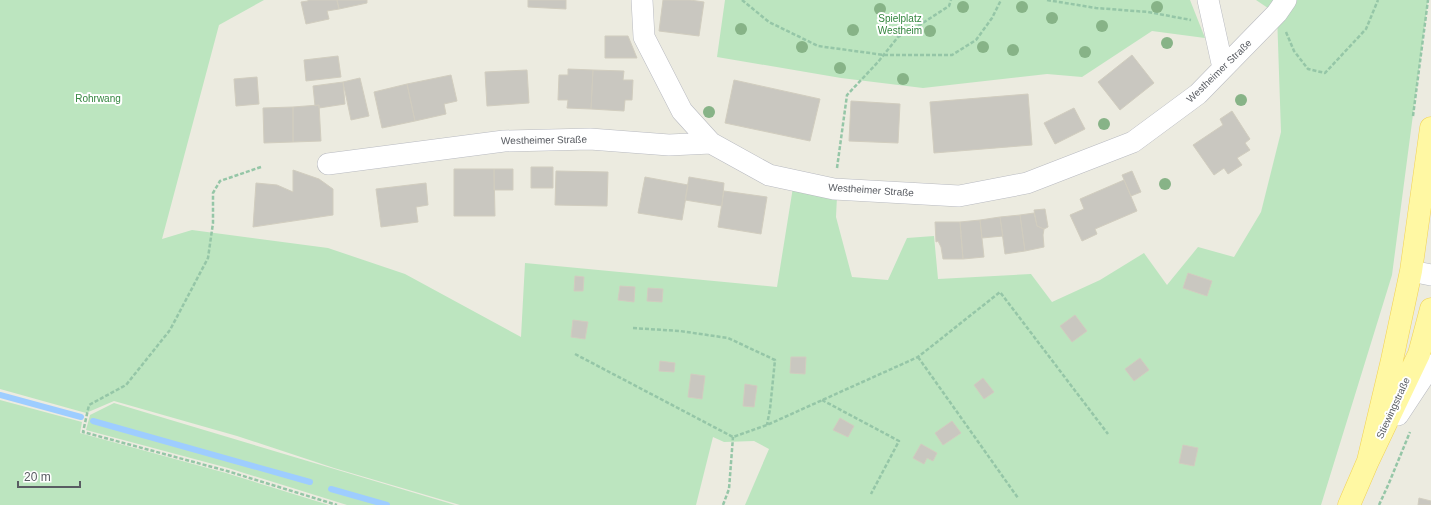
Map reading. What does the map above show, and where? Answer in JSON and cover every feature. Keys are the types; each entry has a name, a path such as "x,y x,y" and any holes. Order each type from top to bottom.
{"main road":[{"path":"1368,461 1392,360 1421,273 1431,128"},
{"name":"Stiewingstraße","path":"1349,505 1368,461 1419,354 1431,309"}],"street":[{"path":"642,0 644,37 682,111 711,143"},
{"path":"1208,0 1223,68"},
{"name":"Westheimer Straße","path":"328,164 504,141 590,139 669,145 711,143 769,175 834,189 959,196 1027,183 1133,142 1198,94 1282,7"},
{"path":"1368,461 1431,365"}],"path":[{"path":"742,0 769,22 818,46 884,55 952,55 976,40 992,18 1001,0"},
{"path":"834,189 847,95 884,55 898,37 949,6 951,0"},
{"path":"1047,0 1096,8 1148,12 1214,24"},
{"path":"1282,7 1294,51 1308,69 1325,73 1366,29 1378,0"},
{"path":"260,167 220,181 213,193 214,223 208,258 170,330 126,385 89,405 83,432 227,470 338,505"},
{"path":"575,354 733,437 767,425 918,357 1000,292 1108,434"},
{"path":"634,328 680,331 728,338 775,360 767,425"},
{"path":"918,357 1018,498"},
{"path":"822,400 899,441 871,494"},
{"path":"1379,505 1411,429"},
{"path":"723,505 729,490 733,437"}],"green space":[{"name":"Rohrwang","path":"0,0 264,0 219,25 162,239 192,230 328,248 405,274 521,337 525,263 777,287 794,181 837,196 836,217 852,277 888,280 907,238 934,236 938,279 1031,274 1052,302 1100,280 1144,253 1167,285 1198,247 1234,257 1261,212 1281,132 1277,14 1256,0 1428,0 1392,275 1321,505 745,505 769,449 754,441 724,442 713,437 696,505 460,505 334,468 237,436 114,401 86,413 0,389"},
{"name":"Spielplatz Westheim","path":"725,0 1190,0 1205,38 1152,31 1082,77 1047,74 923,88 841,78 717,57"},
{"path":"0,400 82,422 80,433 226,473 329,505 0,505"},
{"path":"114,403 455,505 347,505 228,468 86,430 90,415"}],"building":[{"path":"308,0 337,0 339,9 327,11 329,19 306,24 301,2"},
{"path":"337,0 367,0 367,3 339,9"},
{"path":"528,0 566,0 566,9 528,7"},
{"path":"663,0 690,0 704,2 699,36 659,31"},
{"path":"605,36 628,36 637,58 605,58"},
{"path":"1132,55 1154,83 1120,110 1098,82"},
{"path":"338,56 341,77 306,81 304,60"},
{"path":"568,69 593,70 591,109 567,108 568,100 558,100 559,75 568,75"},
{"path":"527,70 529,103 487,106 485,72"},
{"path":"593,70 624,71 623,80 633,80 632,100 625,100 624,111 591,109"},
{"path":"451,75 457,101 444,104 446,114 415,121 407,84"},
{"path":"257,77 259,104 236,106 234,79"},
{"path":"360,78 369,116 351,120 343,82"},
{"path":"734,80 820,99 810,141 725,123"},
{"path":"343,82 345,104 319,108 319,105 315,106 313,86"},
{"path":"407,84 415,121 382,128 374,92"},
{"path":"1028,94 1032,145 934,153 930,102"},
{"path":"851,101 900,104 898,143 849,141"},
{"path":"319,105 321,141 293,142 293,107"},
{"path":"293,107 293,142 264,143 263,108"},
{"path":"1074,108 1085,129 1055,144 1044,123"},
{"path":"1232,111 1250,139 1245,143 1250,150 1237,158 1242,165 1228,174 1224,168 1214,175 1193,145 1223,125 1220,119"},
{"path":"531,167 553,167 553,188 531,188"},
{"path":"454,169 494,169 495,216 454,216"},
{"path":"494,169 513,169 513,190 494,190"},
{"path":"293,170 319,179 333,189 333,215 253,227 256,183 277,185 293,192"},
{"path":"556,171 608,172 607,206 555,205"},
{"path":"1132,171 1141,192 1131,196 1122,175"},
{"path":"645,177 688,185 682,220 638,213"},
{"path":"689,177 724,183 722,206 685,200"},
{"path":"1124,180 1137,211 1095,229 1097,234 1082,241 1070,215 1084,209 1080,199"},
{"path":"426,183 428,205 416,207 418,222 381,227 376,189"},
{"path":"724,191 767,197 761,234 718,227"},
{"path":"1045,209 1048,227 1044,229 1037,226 1034,210"},
{"path":"1034,213 1037,226 1044,229 1044,247 1025,251 1020,215"},
{"path":"1020,215 1025,251 1005,254 1000,217"},
{"path":"1000,217 1003,236 982,238 980,220"},
{"path":"980,220 984,257 963,259 960,222"},
{"path":"935,222 960,222 963,259 943,259 941,247 938,241 936,242"},
{"path":"1188,273 1212,281 1207,296 1183,288"},
{"path":"575,276 584,277 583,291 574,291"},
{"path":"620,286 635,287 634,302 618,300"},
{"path":"648,288 663,289 662,302 647,301"},
{"path":"1075,315 1087,331 1072,342 1060,326"},
{"path":"573,320 588,322 585,339 571,337"},
{"path":"791,357 806,357 805,374 790,373"},
{"path":"1140,358 1149,370 1134,381 1125,369"},
{"path":"660,361 675,363 674,372 659,371"},
{"path":"691,374 705,376 702,399 688,397"},
{"path":"983,378 994,392 984,399 974,385"},
{"path":"745,384 757,386 754,407 743,406"},
{"path":"840,418 854,426 848,437 833,430"},
{"path":"952,421 961,433 943,445 935,433"},
{"path":"921,444 937,453 933,461 927,458 924,464 913,458"},
{"path":"1183,445 1198,448 1194,466 1179,463"},
{"path":"1419,498 1431,501 1431,505 1418,505"}],"waterway":[{"path":"0,395 81,417"},
{"path":"93,421 310,482"},
{"path":"331,489 387,505"}]}
